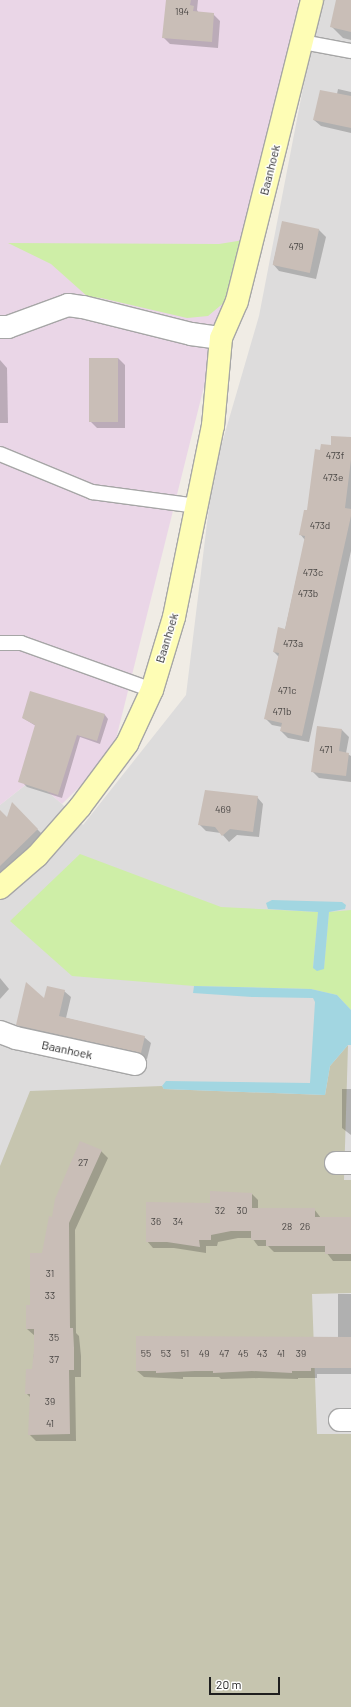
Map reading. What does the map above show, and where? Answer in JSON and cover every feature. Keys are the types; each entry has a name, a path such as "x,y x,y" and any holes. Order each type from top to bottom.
{"street":[{"name":"Baanhoek","path":"0,888 37,856 80,807 126,744 152,690 174,617 213,426 221,338 237,301 312,0"},
{"path":"0,327 8,327 68,305 83,307 191,334 221,338"},
{"name":"Baanhoek","path":"0,1032 16,1038 135,1064"}],"lane":[{"path":"302,42 351,51"},
{"path":"0,454 92,492 197,506"},
{"path":"0,643 21,643 152,690"}],"shaded area":[{"path":"0,0 298,0 298,10 112,755 62,804 33,779 0,805"},
{"path":"320,0 351,0 351,1707 0,1707 0,805 33,779 62,804 83,825 186,695 213,474 259,316"},
{"path":"348,1045 344,1180 351,1180 351,1293 312,1294 317,1434 351,1434 351,1707 0,1707 0,1166 30,1091 162,1086 164,1089 325,1095 330,1066"}],"green space":[{"path":"250,239 226,301 208,316 187,318 101,298 88,297 51,264 8,243 219,244"},
{"path":"80,854 221,907 318,912 313,968 324,967 329,912 351,910 351,1010 337,995 311,989 194,986 72,976 10,921"}],"water":[{"path":"272,900 342,902 346,905 345,909 329,912 324,969 317,971 313,968 318,912 268,909 266,903"},
{"path":"194,986 311,989 337,995 351,1010 351,1045 348,1045 330,1066 325,1095 164,1089 162,1086 166,1081 310,1083 315,1002 313,998 252,997 193,993"}],"building":[{"path":"166,0 191,0 190,5 194,6 193,11 214,13 212,42 162,38"},
{"path":"336,0 351,0 351,32 330,27"},
{"path":"320,90 351,96 351,128 313,120"},
{"path":"282,221 319,229 310,273 273,265"},
{"path":"89,358 118,358 118,422 89,422"},
{"path":"331,436 351,437 351,460 345,508 351,509 351,516 302,736 280,731 282,723 264,719 279,653 273,652 278,627 285,629 305,536 299,535 304,510 307,510 315,449 320,450 321,444 331,445"},
{"path":"30,691 105,714 97,741 77,735 58,795 18,782 35,725 22,718"},
{"path":"317,726 342,729 339,751 349,753 346,776 311,772"},
{"path":"205,790 258,796 253,832 230,829 222,836 215,827 198,825"},
{"path":"12,802 38,829 0,866 0,810 7,817"},
{"path":"26,982 44,998 47,986 65,990 59,1016 145,1036 141,1053 16,1025"},
{"path":"80,1141 102,1150 69,1223 70,1328 73,1328 74,1348 74,1370 69,1370 70,1434 28,1435 30,1394 25,1394 26,1369 32,1369 34,1349 34,1329 26,1329 26,1305 30,1305 30,1253 42,1253 49,1216 52,1217 55,1199"},
{"path":"210,1191 252,1193 252,1208 315,1208 315,1217 351,1217 351,1254 325,1254 325,1246 266,1246 266,1240 251,1240 251,1231 231,1231 211,1235 211,1240 199,1240 200,1247 167,1242 146,1242 146,1202 210,1203"},
{"path":"136,1336 351,1337 351,1368 311,1368 311,1371 292,1371 292,1373 252,1371 213,1373 213,1371 195,1371 156,1373 156,1371 136,1371"}]}
